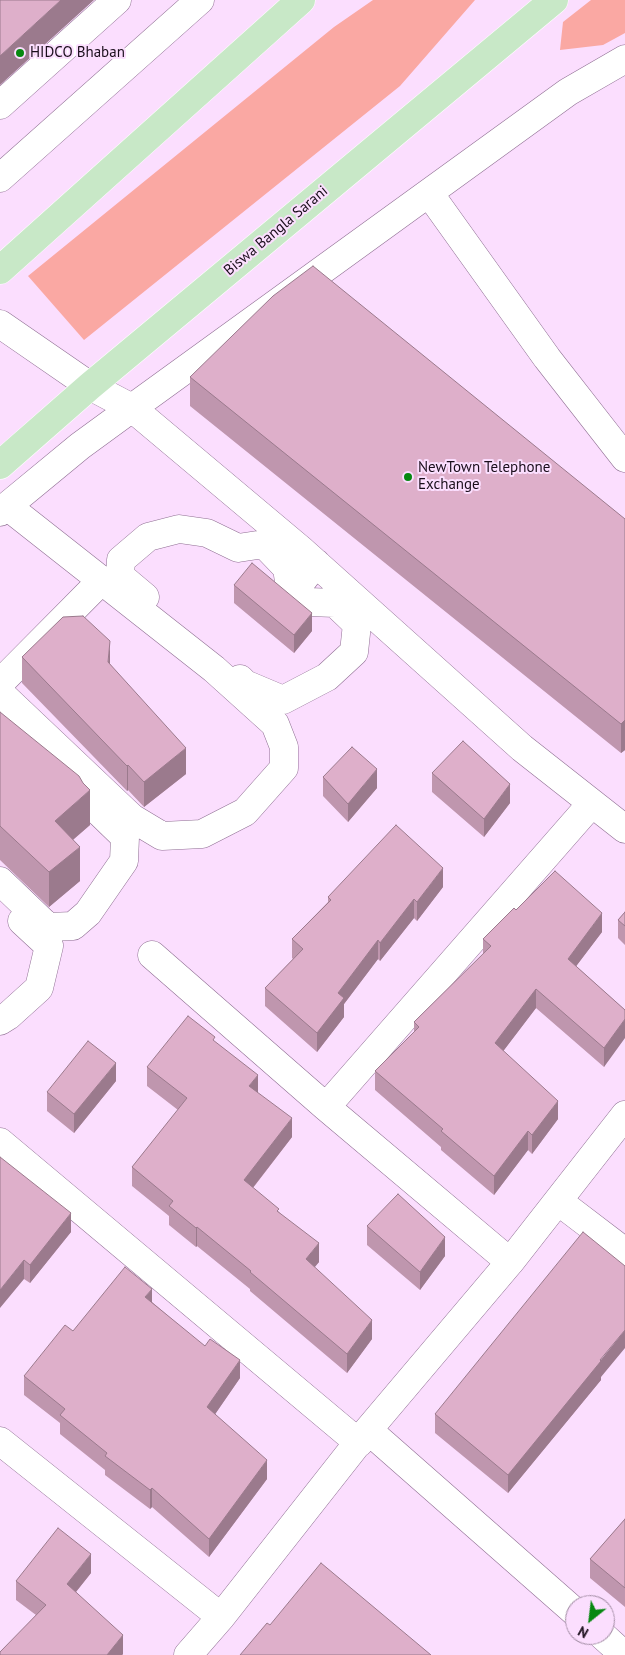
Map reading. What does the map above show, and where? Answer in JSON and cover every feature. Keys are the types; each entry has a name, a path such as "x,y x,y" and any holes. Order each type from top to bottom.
{"main road":[{"path":"0,270 301,0"},
{"name":"Biswa Bangla Sarani","path":"0,464 90,386 548,2"}],"street":[{"path":"0,106 117,0"},
{"path":"0,178 200,0"},
{"path":"0,693 132,818 162,836 202,834 245,812 284,768 284,747 275,724 214,669 100,580 3,509 80,446 568,92 625,60"},
{"path":"429,193 547,358 625,458"},
{"path":"0,324 90,386 132,408 316,563 522,748 625,829"},
{"path":"179,529 206,533 238,548 264,544 287,568 291,595 309,602 335,603 357,624 354,652 327,678 283,700 245,684 120,576 122,560 148,537 179,529"},
{"path":"291,595 316,563"},
{"path":"0,683 100,580"},
{"path":"0,716 125,837 124,861 88,913 73,926 48,927 0,881"},
{"path":"326,1107 592,803"},
{"path":"0,902 49,946 39,988 0,1021"},
{"path":"152,955 326,1107 510,1262"},
{"path":"188,1655 221,1617 364,1436 510,1262 625,1115"},
{"path":"0,1142 364,1436 565,1604"},
{"path":"558,1201 625,1252"},
{"path":"0,1441 221,1617"},
{"path":"613,1645 623,1654"}],"shaded area":[{"path":"373,0 475,0 400,86 84,340 28,276 334,27"},
{"path":"591,0 625,0 625,33 603,45 560,50 563,22"}],"building":[{"path":"0,0 61,0 0,56"},
{"name":"NewTown Telephone Exchange","path":"313,266 625,519 625,720 621,724 190,377 273,296"},
{"path":"252,563 312,613 294,635 234,585"},
{"path":"83,616 110,641 108,662 186,748 144,782 22,657 63,617"},
{"path":"0,712 79,776 90,790 55,821 80,847 49,872 0,826"},
{"path":"463,741 510,784 484,819 432,773"},
{"path":"352,747 377,769 348,804 323,777"},
{"path":"396,825 443,868 417,902 414,899 380,943 378,940 338,993 344,998 317,1033 265,988 303,949 292,939 331,900 328,897"},
{"path":"555,871 602,913 568,959 625,1010 625,1019 604,1048 536,989 495,1043 558,1101 532,1135 528,1131 494,1176 375,1071 419,1027 414,1022 491,946 483,939 514,908 516,910"},
{"path":"625,912 625,926 618,920"},
{"path":"188,1016 215,1037 213,1040 258,1075 249,1086 292,1118 244,1180 279,1209 277,1211 319,1243 306,1259 372,1320 347,1354 251,1271 169,1206 173,1201 132,1167 187,1098 147,1067"},
{"path":"88,1041 116,1063 74,1114 47,1092"},
{"path":"0,1157 71,1213 30,1265 24,1260 0,1290"},
{"path":"398,1194 445,1237 420,1272 367,1226"},
{"path":"583,1232 625,1266 625,1330 508,1475 435,1414"},
{"path":"125,1267 152,1289 145,1297 205,1346 210,1339 240,1360 207,1407 267,1460 209,1539 152,1488 150,1490 105,1456 107,1453 60,1415 65,1409 24,1376 65,1325 73,1331"},
{"path":"625,1519 625,1588 590,1559"},
{"path":"58,1528 91,1554 67,1584 123,1635 107,1655 0,1655 0,1652 46,1605 16,1581"},
{"path":"321,1563 431,1655 240,1655 267,1623 270,1625"}],"place":[{"name":"HIDCO Bhaban","path":"20,53"},
{"name":"NewTown Telephone Exchange","path":"408,477"}]}
